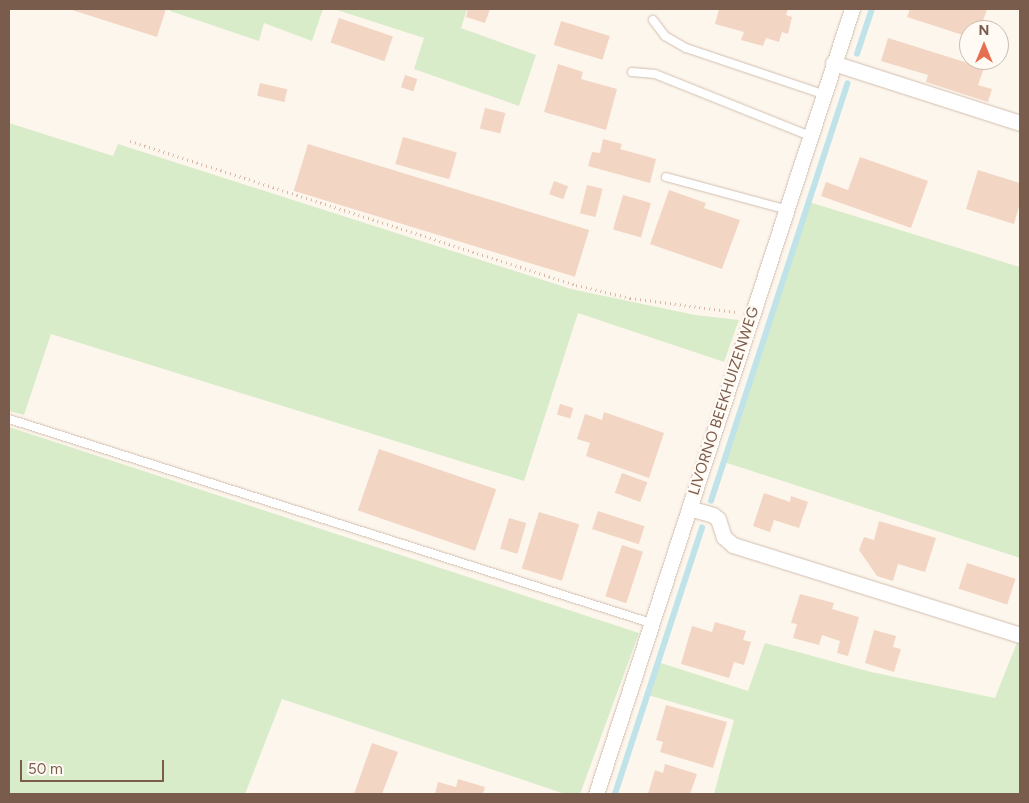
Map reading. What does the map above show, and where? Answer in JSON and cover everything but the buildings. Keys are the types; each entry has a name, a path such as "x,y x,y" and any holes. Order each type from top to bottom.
{"street":[{"name":"LIVORNO BEEKHUIZENWEG","path":"596,794 785,209 852,9"},
{"path":"833,63 1020,123"},
{"path":"689,508 713,515 718,519 724,537 733,545 1020,636"}],"lane":[{"path":"653,20 665,36 686,48 823,94"},
{"path":"632,72 662,76 810,136"},
{"path":"666,177 785,209"},
{"path":"9,419 652,623"}],"path":[{"path":"130,141 576,285 706,310 752,313"}],"green space":[{"path":"171,9 323,9 312,41 264,23 259,41 170,11"},
{"path":"334,9 467,9 461,28 536,55 519,106 414,69 424,38"},
{"path":"9,123 113,156 118,144 571,289 695,315 739,320 724,362 578,313 524,481 51,334 24,415 9,411"},
{"path":"809,202 1020,267 1020,558 724,462"},
{"path":"9,427 639,633 580,794 565,794 282,699 245,794 9,794"},
{"path":"1018,640 1020,641 1020,794 714,794 734,720 648,695 658,662 748,691 765,643 871,672 995,698"}],"waterway":[{"path":"857,54 872,9"},
{"path":"711,501 847,84"},
{"path":"615,794 702,528"}]}
